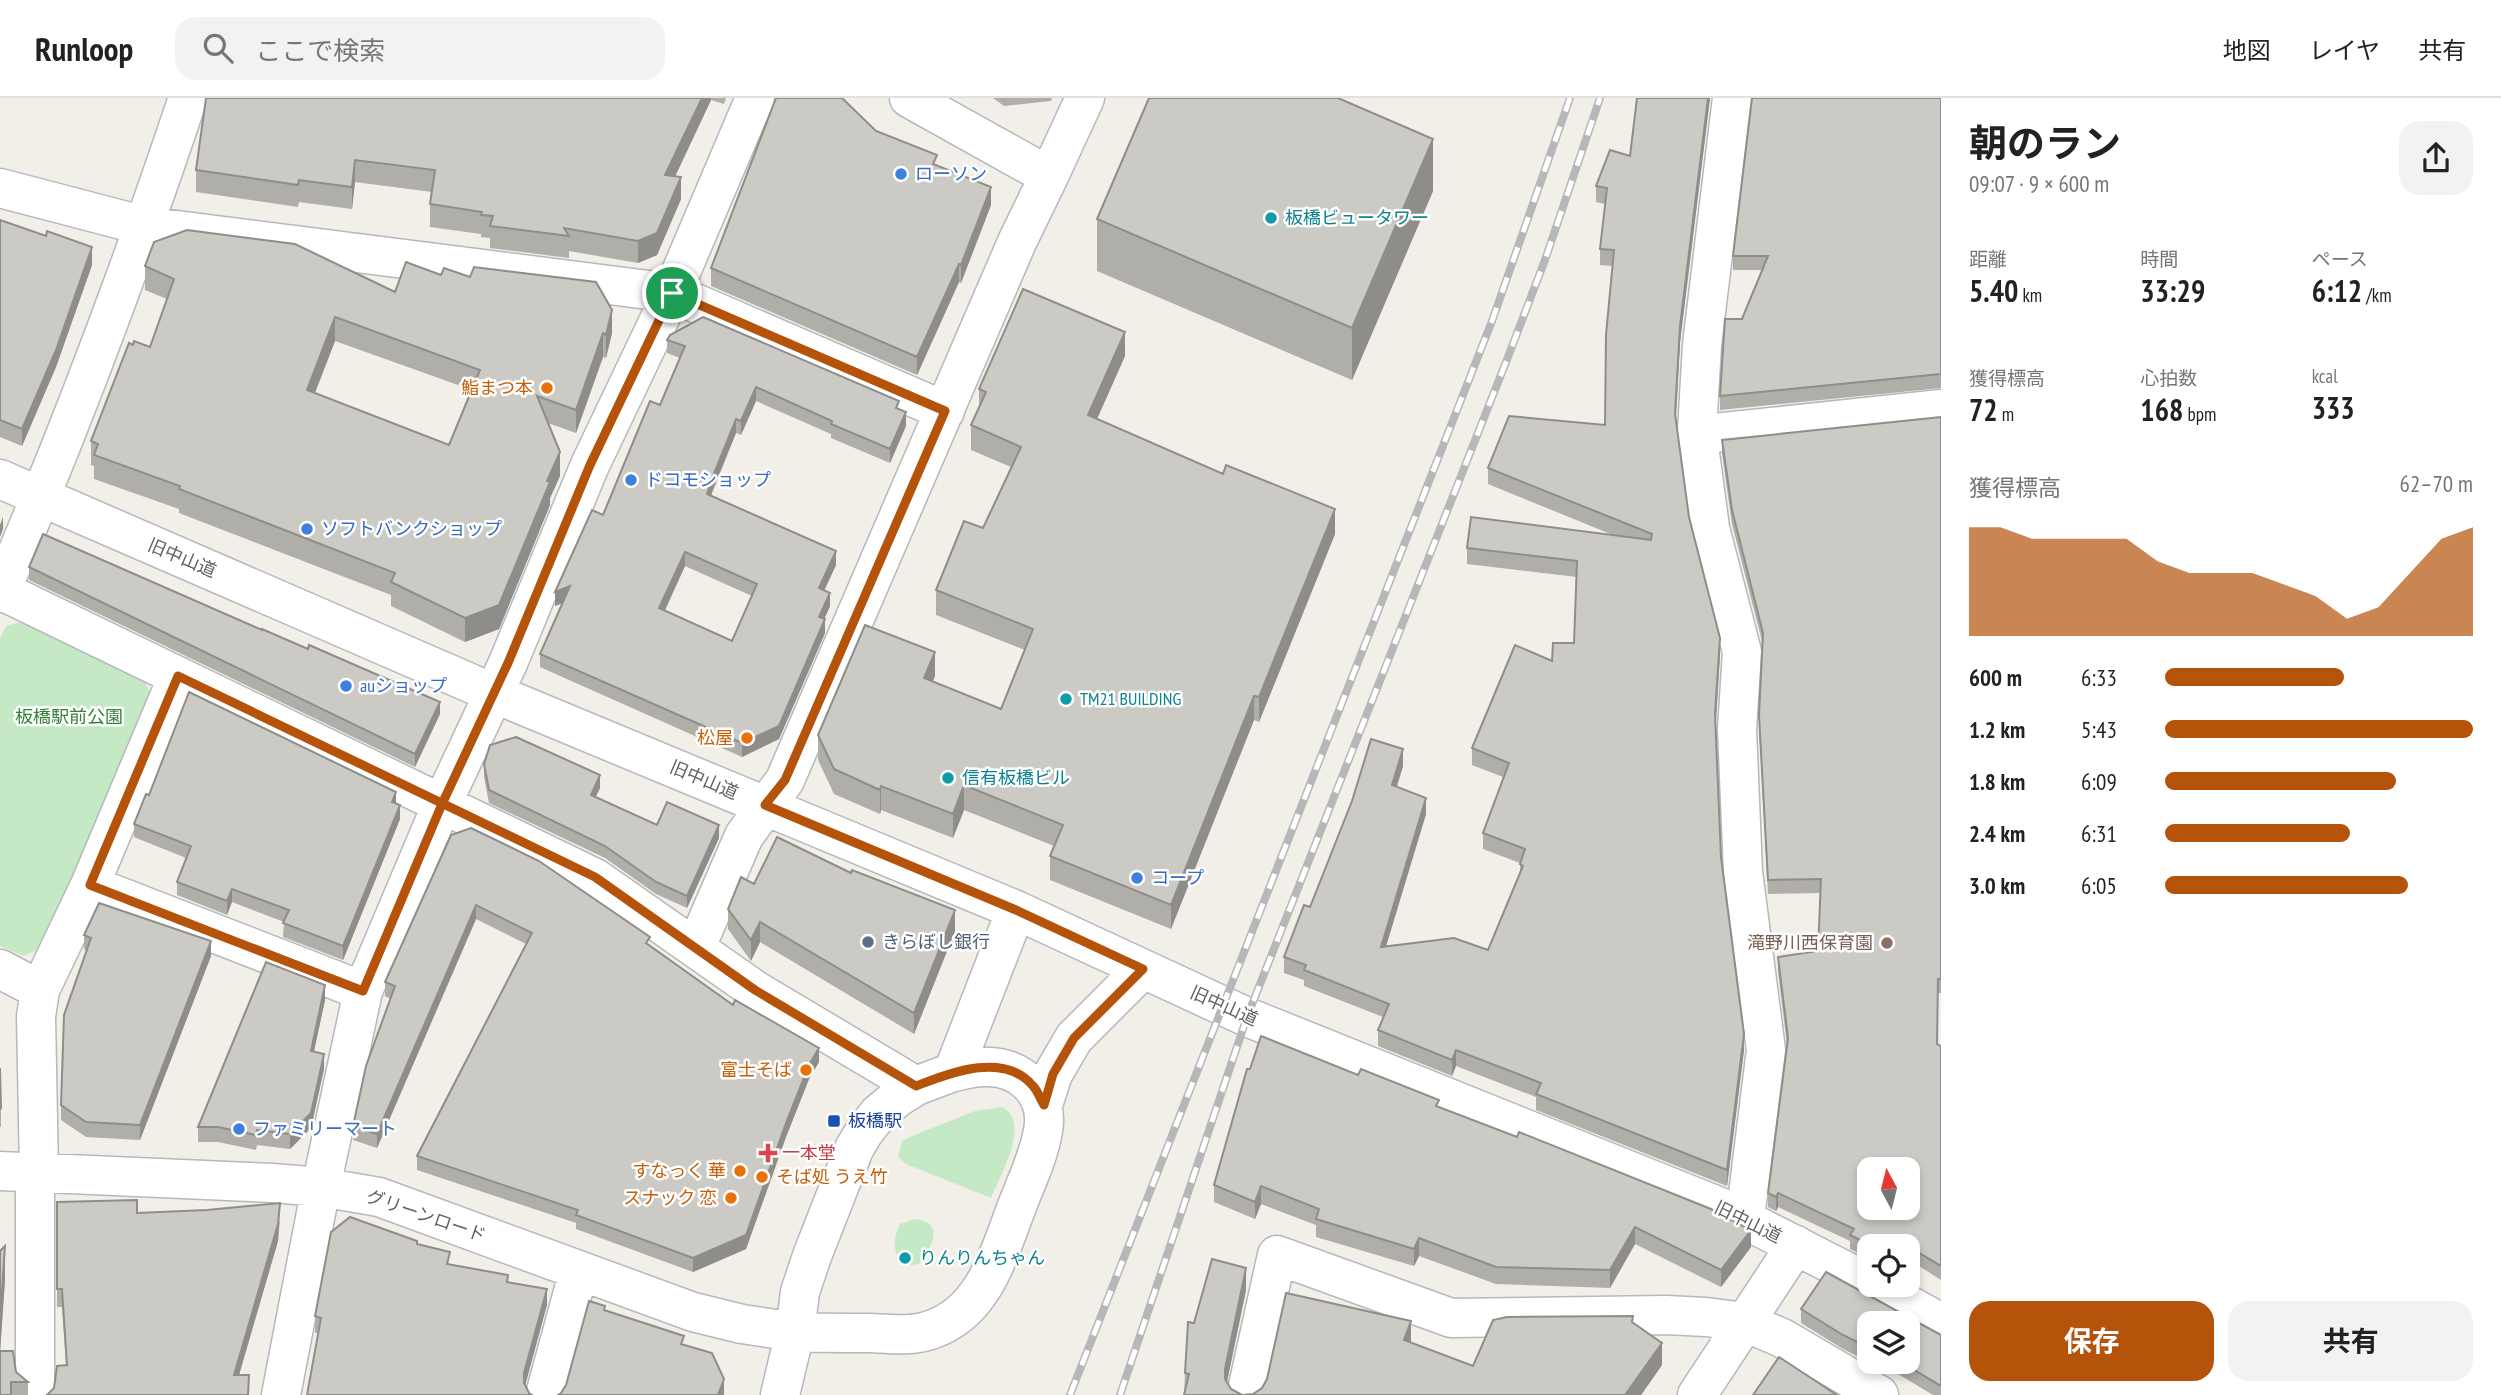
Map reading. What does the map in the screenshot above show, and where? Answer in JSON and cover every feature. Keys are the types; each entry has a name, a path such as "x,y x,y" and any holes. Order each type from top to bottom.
{"street":[{"path":"188,98 145,226 41,497 0,591 595,877 755,990 916,1086"},
{"path":"281,1395 321,1187 363,991 442,804 494,693 590,465 672,293 755,98"},
{"path":"909,98 1049,176"},
{"path":"696,947 744,836 785,780 1017,242 1084,98"},
{"path":"1732,98 1702,345 1697,431 1710,528 1742,652 1737,729 1743,873 1766,1050 1745,1219"},
{"path":"0,188 145,226 672,293 945,411"},
{"path":"1697,431 1714,433 1941,409"},
{"name":"旧中山道","path":"0,480 494,693 1016,910 1247,1017 1707,1202 1857,1277"},
{"path":"35,1395 25,1172 40,990 90,885 178,676"},
{"path":"90,885 363,991"},
{"path":"953,1072 1016,910"},
{"path":"0,969 40,990"},
{"name":"グリーンロード","path":"25,1172 321,1187 379,1197 693,1312 743,1324 795,1332 912,1334 933,1329 955,1318 975,1300 991,1272 1039,1151 1044,1127 1044,1105 1053,1074 1074,1038 1143,969"},
{"path":"780,1395 804,1280 854,1149 878,1114 916,1086 953,1072 984,1067 1000,1068 1016,1074 1033,1086 1044,1105"},
{"path":"1697,1395 1796,1245"},
{"path":"1246,1395 1277,1255 1451,1318 1666,1315 1745,1322 1782,1338 1879,1395"},
{"path":"545,1395 579,1270"},
{"name":"旧中山道","path":"1894,1297 1941,1323"}],"green space":[{"name":"板橋駅前公園","path":"27,620 140,672 153,698 42,948 23,956 0,946 0,639 6,626"},
{"path":"1002,1107 1011,1114 1014,1136 991,1198 906,1164 898,1157 902,1141 912,1136 975,1111"},
{"path":"914,1219 930,1225 933,1230 932,1243 919,1264 903,1266 897,1256 896,1236 900,1224"}],"building":[{"path":"206,98 702,98 665,175 681,177 657,233 638,241 564,228 569,236 490,226 493,216 430,204 435,170 355,160 352,187 299,180 298,185 196,170"},
{"path":"776,98 842,98 876,131 937,155 933,164 991,187 961,265 959,264 917,357 711,268"},
{"name":"板橋ビュータワー","path":"1149,98 1338,98 1433,139 1352,328 1097,219"},
{"path":"1637,98 1708,98 1680,326 1675,414 1689,517 1720,638 1715,714 1721,857 1744,1034 1727,1170 1536,1094 1541,1083 1456,1050 1452,1060 1378,1030 1389,1004 1304,970 1306,965 1284,957 1304,905 1310,907 1352,801 1371,739 1403,749 1392,785 1426,798 1381,947 1454,938 1488,950 1523,866 1520,864 1525,849 1483,833 1509,763 1472,748 1515,645 1552,661 1553,643 1574,643 1577,561 1467,548 1471,517 1651,540 1652,534 1488,468 1509,416 1605,425 1606,335 1614,250 1600,249 1607,188 1596,186 1610,150 1630,156"},
{"path":"1752,98 1941,98 1941,374 1720,396 1725,319 1742,319 1768,256 1733,256"},
{"path":"0,220 46,236 47,231 92,247 56,350 22,429 0,420"},
{"path":"187,230 295,244 395,292 406,262 441,275 444,268 470,277 474,267 596,282 612,310 606,335 603,333 576,410 537,396 560,452 499,605 465,618 391,582 395,573 179,489 180,486 94,455 98,444 91,441 129,343 133,345 134,341 150,347 174,279 145,266 154,242","holes":["335,317 480,370 449,445 307,390"]},
{"path":"1023,289 1125,332 1088,415 1223,474 1226,465 1335,509 1259,697 1254,696 1171,905 1050,856 1063,825 964,785 953,814 881,786 880,790 834,769 818,735 865,625 935,652 924,678 1001,709 1033,629 936,590 964,521 983,528 1021,447 971,425 986,392 979,389"},
{"path":"703,317 899,401 896,408 906,412 890,449 756,387 741,421 736,419 707,494 836,551 819,588 830,593 819,617 825,619 779,726 742,743 540,654 570,586 555,592 592,510 603,515 650,401 660,405 685,346 667,340 670,335","holes":["685,552 757,584 732,641 659,608"]},
{"path":"1941,417 1941,979 1938,979 1937,1044 1941,1046 1941,1266 1920,1253 1920,1234 1857,1234 1857,1238 1850,1235 1854,1229 1778,1193 1776,1197 1768,1193 1788,1038 1778,957 1818,951 1821,879 1768,880 1759,715 1763,633 1732,510 1722,440"},
{"path":"43,534 262,630 308,649 309,645 440,702 415,754 29,567"},
{"path":"189,692 396,792 392,802 400,805 343,946 283,923 289,910 232,889 227,901 177,882 191,846 134,824 146,794 149,795"},
{"path":"516,737 600,775 591,795 657,825 667,802 719,825 687,896 656,882 605,846 489,790 484,764 490,745"},
{"path":"471,828 539,861 650,937 646,943 733,1005 735,1000 819,1048 809,1065 786,1123 746,1235 693,1258 576,1215 578,1210 417,1156 532,933 476,905 377,1134 353,1126 366,1066 395,986 385,982 451,835"},
{"name":"きらぼし銀行","path":"777,837 851,873 852,870 955,910 914,1013 760,922 751,940 728,909 741,877 754,884"},
{"path":"99,903 211,941 140,1125 86,1122 61,1105 64,1015 91,938 84,935"},
{"path":"266,962 325,985 311,1051 324,1054 311,1113 290,1134 257,1130 256,1135 218,1127 198,1127"},
{"path":"1261,1036 1358,1075 1361,1069 1439,1100 1436,1106 1517,1137 1519,1132 1711,1209 1751,1230 1721,1270 1635,1227 1610,1270 1496,1267 1419,1238 1414,1249 1316,1219 1319,1209 1261,1186 1255,1202 1214,1185 1247,1069 1250,1069"},
{"path":"137,1200 137,1213 280,1203 278,1224 234,1375 249,1375 248,1395 47,1395 54,1388 57,1366 67,1365 62,1289 57,1289 57,1202"},
{"path":"350,1217 417,1241 417,1244 450,1252 447,1264 508,1275 507,1282 547,1289 524,1373 524,1383 532,1395 307,1395 321,1318 315,1316 331,1232"},
{"path":"5,1246 0,1321 0,1251"},
{"path":"1212,1259 1246,1268 1225,1369 1225,1379 1231,1389 1242,1395 1184,1395 1189,1374 1185,1373 1188,1322 1194,1323"},
{"path":"1826,1272 1857,1289 1857,1297 1872,1297 1897,1311 1857,1311 1857,1342 1801,1309"},
{"path":"1286,1293 1411,1321 1404,1340 1473,1366 1493,1320 1507,1317 1633,1316 1632,1322 1662,1343 1625,1395 1242,1395 1253,1394 1262,1388 1267,1379"},
{"path":"589,1301 605,1306 604,1310 684,1336 681,1344 712,1353 724,1379 718,1395 558,1395 566,1385"},
{"path":"1920,1323 1941,1335 1941,1386 1920,1373"},
{"path":"0,1351 13,1351 16,1372 28,1382 11,1382 11,1395 0,1395"},
{"path":"1779,1357 1837,1395 1753,1395"}],"railway":[{"path":"1070,1395 1492,321 1570,98"},
{"path":"1120,1395 1247,1017 1508,357 1545,260 1600,98"}],"place":[{"name":"ローソン","path":"901,174"},
{"name":"板橋ビュータワー","path":"1271,218"},
{"name":"鮨まつ本","path":"547,388"},
{"name":"ドコモショップ","path":"631,480"},
{"name":"ソフトバンクショップ","path":"307,529"},
{"name":"auショップ","path":"346,686"},
{"name":"TM21 BUILDING","path":"1066,699"},
{"name":"松屋","path":"747,738"},
{"name":"信有板橋ビル","path":"948,778"},
{"name":"コープ","path":"1137,878"},
{"name":"きらぼし銀行","path":"868,942"},
{"name":"滝野川西保育園","path":"1887,943"},
{"name":"富士そば","path":"806,1070"},
{"name":"板橋駅","path":"834,1121"},
{"name":"ファミリーマート","path":"239,1129"},
{"name":"一本堂","path":"768,1153"},
{"name":"すなっく 華","path":"740,1171"},
{"name":"そば処 うえ竹","path":"762,1177"},
{"name":"スナック 恋","path":"731,1198"},
{"name":"りんりんちゃん","path":"905,1258"}],"route":[{"path":"672,293 590,465 508,663 442,804 363,991 90,885 178,676 400,784 442,804 595,877 755,990 916,1086 953,1072 984,1067 1000,1068 1016,1074 1033,1086 1044,1105 1053,1074 1074,1038 1143,969 1065,931 765,805 785,780 945,411 672,293"}]}
